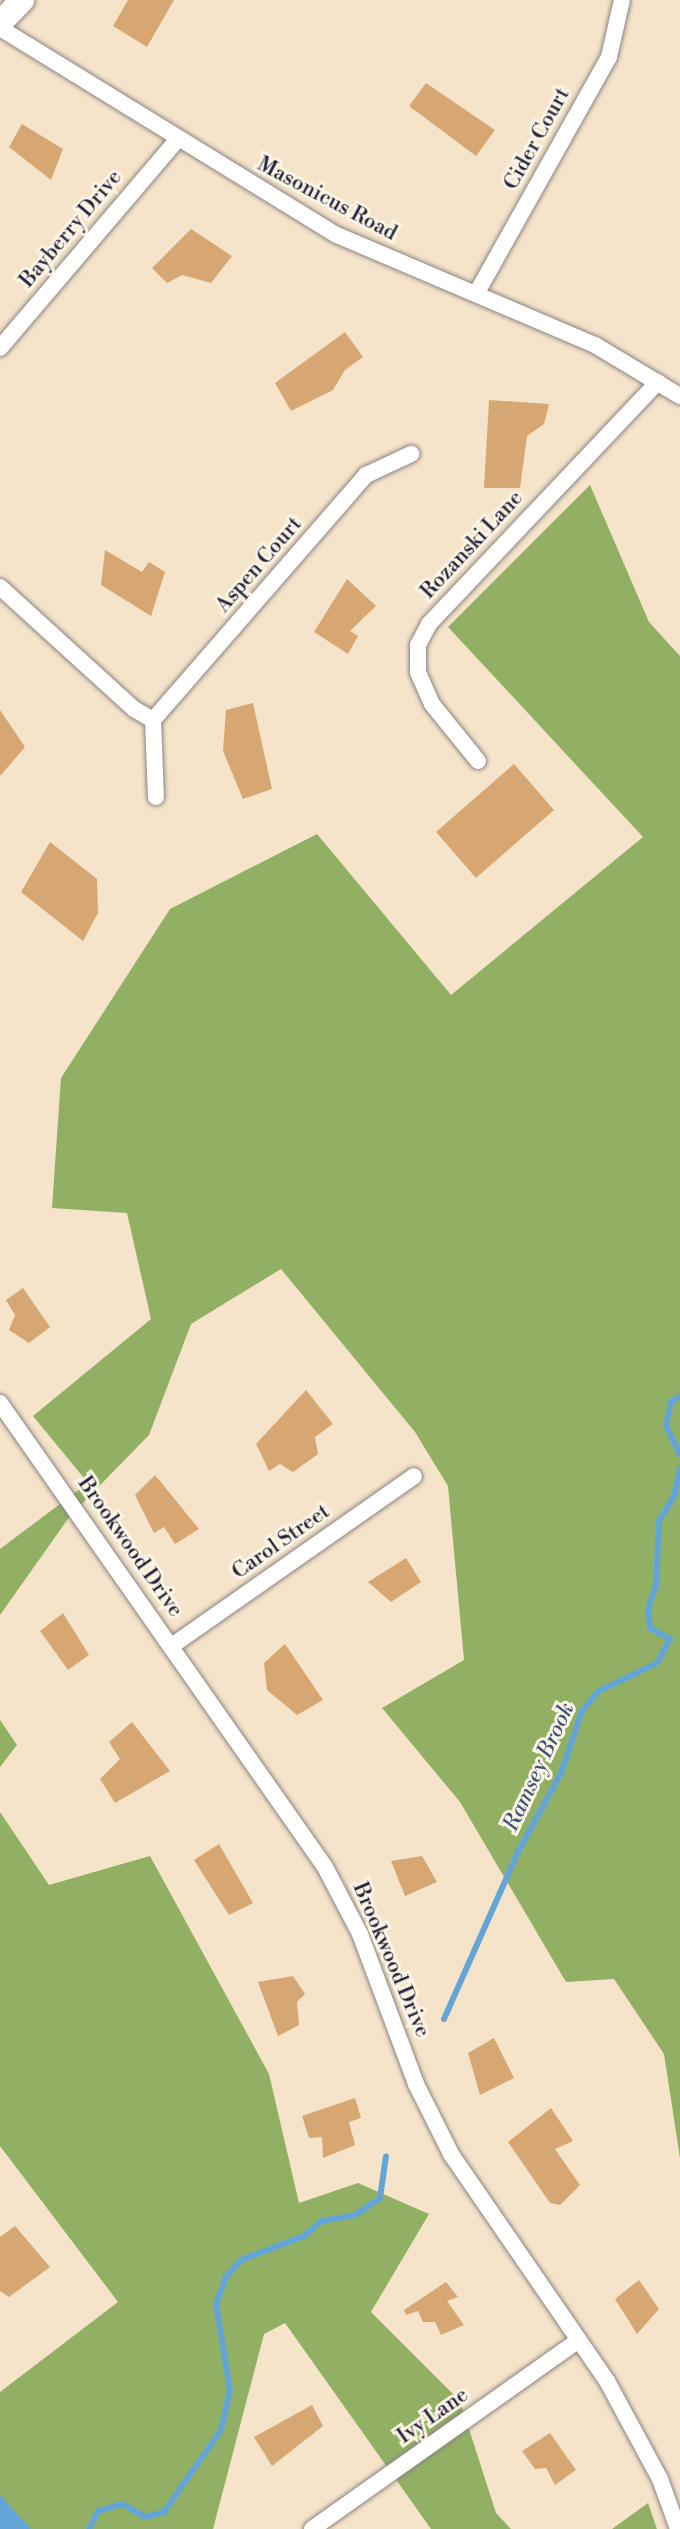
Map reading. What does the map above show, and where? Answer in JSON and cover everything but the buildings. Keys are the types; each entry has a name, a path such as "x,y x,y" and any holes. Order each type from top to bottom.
{"street":[{"path":"0,26 22,0"},
{"name":"Cider Court","path":"476,294 609,57 622,0"},
{"name":"Masonicus Road","path":"0,26 177,140 337,235 595,345 680,396"},
{"name":"Bayberry Drive","path":"0,348 177,140"},
{"name":"Rozanski Lane","path":"478,761 432,704 418,672 418,645 429,624 658,382"},
{"name":"Aspen Court","path":"153,720 366,476 411,454"},
{"path":"0,587 134,709 153,720 156,797"},
{"name":"Brookwood Drive","path":"0,1403 173,1645 325,1867 360,1934 416,2084 451,2154 579,2340 637,2432 678,2529"},
{"name":"Carol Street","path":"173,1645 414,1476"},
{"name":"Ivy Lane","path":"312,2529 579,2340"}],"green space":[{"path":"590,485 649,622 680,656 680,2158 664,2054 614,1979 566,1982 460,1802 382,1708 464,1660 448,1486 415,1432 281,1269 191,1324 149,1435 70,1516 0,1615 0,1549 88,1483 33,1416 151,1319 127,1213 52,1208 61,1078 170,909 317,834 451,995 643,837 448,627"},
{"path":"0,1720 17,1745 0,1767"},
{"path":"0,1812 49,1885 150,1856 269,2074 299,2203 358,2183 429,2214 371,2312 460,2401 496,2513 511,2529 431,2529 285,2323 264,2334 213,2529 0,2529 0,2392 118,2302 0,2146"},
{"path":"648,2503 657,2529 612,2529"}],"water":[{"path":"0,2495 31,2529 0,2529"}],"waterway":[{"name":"Ramsey Brook","path":"680,1396 671,1402 666,1426 680,1455"},
{"name":"Ramsey Brook","path":"444,2019 518,1852 561,1773 582,1711 599,1691 657,1663 670,1639 650,1628 648,1609 656,1585 659,1521 674,1496 680,1468"},
{"name":"Ramsey Brook","path":"89,2529 98,2511 122,2504 145,2517 164,2512 221,2430 230,2390 216,2304 226,2277 241,2260 304,2236 322,2221 355,2215 380,2198 386,2156"}]}
